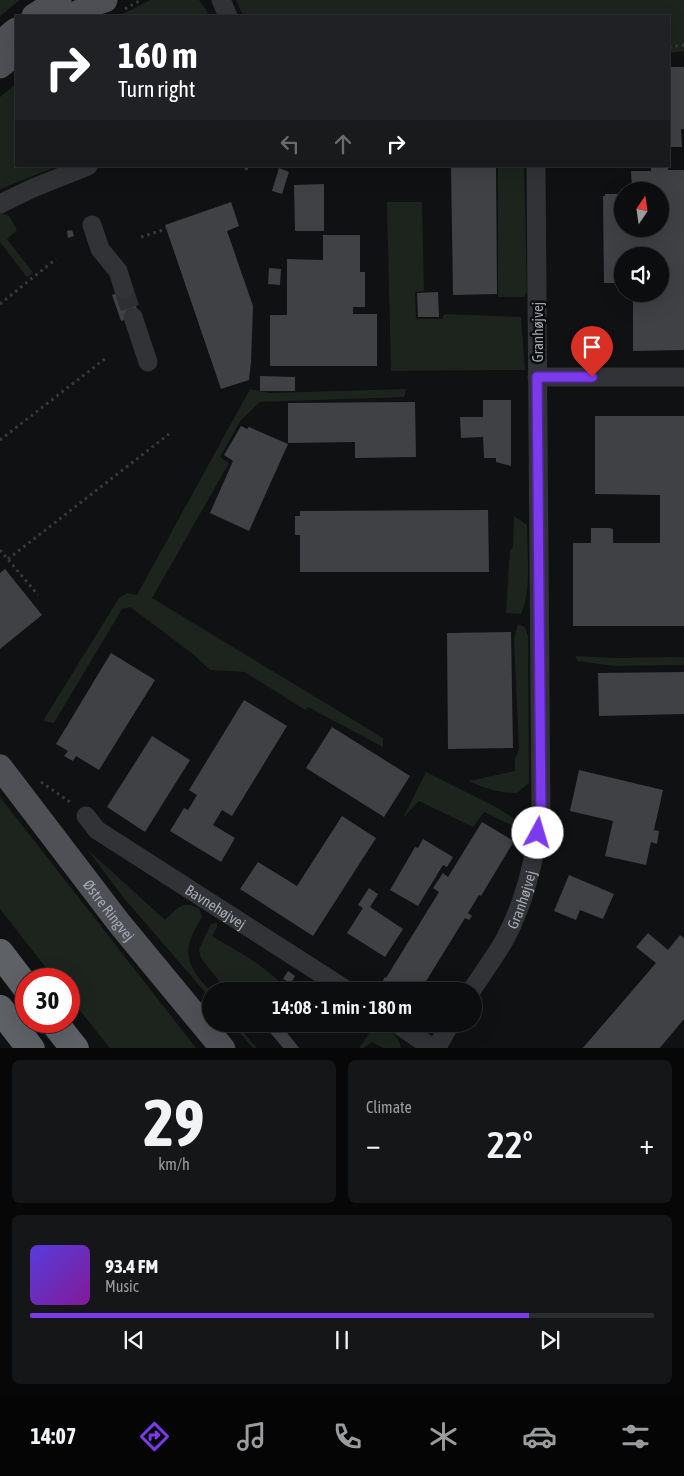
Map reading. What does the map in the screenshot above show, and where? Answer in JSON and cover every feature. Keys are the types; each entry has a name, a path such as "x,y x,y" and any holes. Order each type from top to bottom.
{"highway":[{"path":"0,953 15,973"},
{"path":"0,1009 31,1048"},
{"path":"62,1033 74,1048"}],"main road":[{"path":"36,15 59,0"},
{"path":"74,15 98,1"},
{"path":"0,43 15,31"},
{"path":"0,66 15,54"},
{"name":"Østre Ringvej","path":"0,767 119,923 223,1048"}],"street":[{"path":"221,0 228,15"},
{"path":"0,204 33,188 86,167"},
{"name":"Granhøjvej","path":"477,982 505,940 520,905 533,864 541,818 536,167"},
{"path":"92,225 100,249 118,271 124,290"},
{"path":"133,317 148,362"},
{"path":"537,377 684,377"},
{"name":"Bavnehøjvej","path":"86,816 97,830 334,982"},
{"path":"410,1032 435,1048 445,1032"}],"path":[{"path":"670,47 684,45"},
{"path":"141,237 166,229"},
{"path":"0,304 56,259"},
{"path":"0,440 106,358"},
{"path":"8,559 169,434"},
{"path":"0,550 38,595"},
{"path":"38,780 68,800 86,816"}],"shaded area":[{"path":"0,0 20,0 0,16"},
{"path":"150,0 199,0 209,15 121,15"},
{"path":"236,0 684,0 684,51 670,53 670,15 243,15"},
{"path":"15,85 15,167 55,167 0,189 0,97"},
{"path":"498,167 524,167 527,293 524,297 498,297"},
{"path":"387,202 422,202 424,291 415,292 416,319 442,319 444,314 521,317 525,370 391,371"},
{"path":"1,213 9,216 17,230 7,239 33,273 27,277 0,242"},
{"path":"250,389 270,393 406,389 404,397 260,402 241,420 220,457 229,463 152,598 383,738 383,747 308,707 305,710 245,672 210,670 193,654 130,607 122,609 54,723 43,721 119,598 127,593 137,595"},
{"path":"514,516 527,525 528,583 521,614 506,613 510,550 513,548"},
{"path":"518,624 525,627 528,636 529,783 517,793 493,790 469,781 515,771 515,759 519,750 514,638"},
{"path":"575,656 617,658 684,657 684,665 614,666 578,661"},
{"path":"426,772 496,807 516,820 513,826 484,812 473,827 419,801 403,818"},
{"path":"0,797 196,1048 110,1048 80,1011 80,968 46,968 0,909"},
{"path":"87,849 165,920 183,905 199,908 202,917 188,949 191,964 202,982 202,989 123,897"},
{"path":"217,923 212,936 262,967 279,982 220,982 201,958 199,949 211,924"},
{"path":"239,1032 243,1032 257,1048 253,1048"},
{"path":"370,1032 392,1032 400,1043 401,1048 383,1048 372,1042 363,1048 359,1048"}],"building":[{"path":"671,67 684,67 684,129 681,129 682,147 670,147"},
{"path":"451,167 496,167 497,294 453,295"},
{"path":"651,167 668,167 668,170 684,170 684,350 633,351 633,302 669,302 669,247 614,247 614,283 604,283 603,196 605,194 614,194 614,238 669,238 669,182 632,182 631,171 651,171"},
{"path":"279,168 289,172 282,194 272,191"},
{"path":"324,184 324,231 295,231 294,185"},
{"path":"231,202 239,226 227,231 253,306 251,362 249,380 221,389 165,225"},
{"path":"72,230 74,236 68,238 67,231"},
{"path":"323,235 360,235 360,272 365,272 365,307 353,307 353,314 377,314 377,366 270,366 270,315 287,315 287,259 323,260"},
{"path":"269,268 281,269 280,285 268,284"},
{"path":"130,288 139,315 121,321 112,295"},
{"path":"438,292 439,317 418,317 417,293"},
{"path":"260,376 295,377 295,391 260,391"},
{"path":"483,400 511,400 511,466 496,462 496,458 484,458 483,437 461,438 460,417 483,417"},
{"path":"415,402 416,457 355,458 355,442 288,443 288,403"},
{"path":"595,416 684,416 684,626 573,626 573,543 591,543 591,528 610,528 613,529 613,543 660,543 660,495 595,494"},
{"path":"241,426 247,429 249,427 288,444 249,531 210,513 233,461 224,455"},
{"path":"488,510 489,572 300,572 300,535 295,535 295,516 300,516 300,511"},
{"path":"5,569 42,615 0,649 0,573"},
{"path":"511,632 513,748 448,749 447,633"},
{"path":"111,653 155,680 99,770 76,756 73,761 64,756 68,751 56,744"},
{"path":"684,672 684,714 599,716 598,673"},
{"path":"244,700 287,726 232,816 222,810 213,825 235,838 221,862 170,831 184,808 188,810 197,795 189,790"},
{"path":"332,727 410,776 384,817 306,768"},
{"path":"152,736 190,760 145,832 107,807"},
{"path":"579,770 663,790 654,830 659,831 657,844 651,842 646,865 605,856 613,821 570,811"},
{"path":"342,816 376,838 313,936 240,889 258,862 297,886"},
{"path":"482,822 514,841 481,896 479,895 468,913 472,916 469,920 465,918 426,982 382,982 439,892 433,888 443,873 448,877"},
{"path":"423,839 453,857 447,867 443,865 418,906 390,890 415,847 418,848"},
{"path":"569,875 614,894 603,919 580,910 576,920 554,911"},
{"path":"369,888 378,894 370,907 403,929 385,957 347,933 363,908 358,905"},
{"path":"648,933 668,950 680,935 684,938 684,1019 660,1048 583,1048 656,963 636,947"},
{"path":"288,971 295,976 292,982 283,979"},
{"path":"270,1032 286,1032 299,1048 283,1048"}],"tunnel":[{"path":"124,290 133,317"}],"route":[{"path":"538,833 541,818 537,377 592,377"}]}
